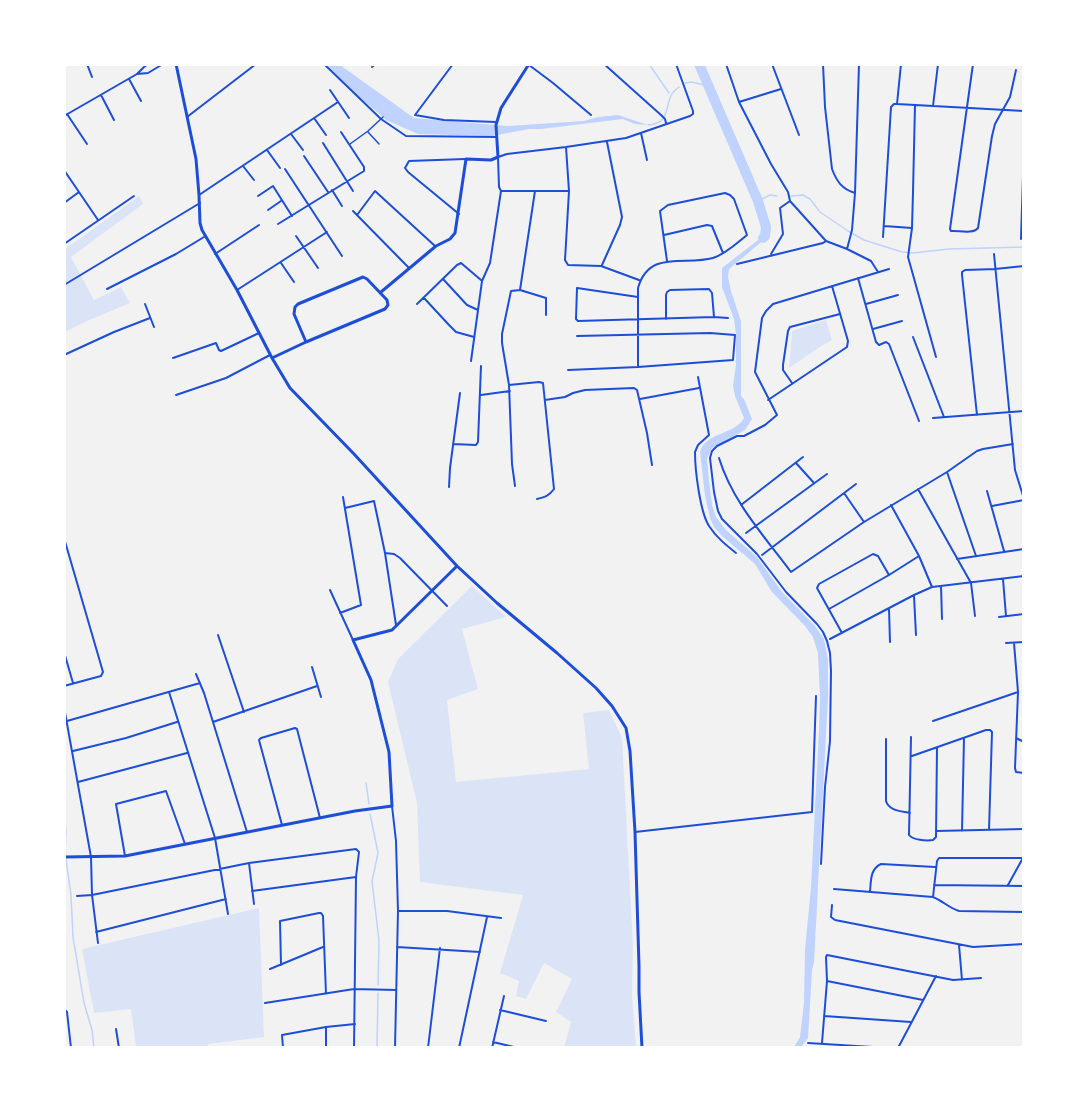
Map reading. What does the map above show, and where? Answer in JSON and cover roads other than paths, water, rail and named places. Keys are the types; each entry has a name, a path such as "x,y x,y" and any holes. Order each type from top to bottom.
{"street":[{"path":"87,64 92,77"},
{"path":"87,144 66,115 129,79 148,64"},
{"path":"137,74 148,73 163,64"},
{"path":"176,64 196,159 200,223 204,237 237,290 271,357 290,388 457,566 596,688 626,728 635,832 642,1047"},
{"path":"186,117 256,64"},
{"path":"324,64 382,118 409,136 497,137"},
{"path":"453,64 415,115 496,124"},
{"path":"604,64 661,115 666,123"},
{"path":"459,214 408,172 405,168 409,161 491,160 507,154 608,142 675,121 693,114 676,64"},
{"path":"726,64 739,102 788,192 790,201 826,241 871,261 878,272"},
{"path":"772,64 799,135"},
{"path":"823,64 832,169 844,190 855,194"},
{"path":"847,249 852,230 855,194 859,64"},
{"path":"896,104 901,64"},
{"path":"933,106 938,64"},
{"path":"973,64 951,231 978,228 992,136 995,124 1010,97 1016,70"},
{"path":"471,361 482,281 490,262 501,191 496,124 501,108 529,65 591,115"},
{"path":"129,79 141,101"},
{"path":"739,102 781,88"},
{"path":"330,90 349,118"},
{"path":"101,95 114,120"},
{"path":"199,195 338,102"},
{"path":"883,237 891,107 896,104 1023,111"},
{"path":"915,105 912,228 908,257 936,357"},
{"path":"314,118 326,135"},
{"path":"349,144 382,118"},
{"path":"368,131 379,144"},
{"path":"278,224 365,169 341,132"},
{"path":"641,133 647,160"},
{"path":"291,134 303,150"},
{"path":"601,266 622,217 608,142"},
{"path":"323,143 353,190"},
{"path":"1021,239 1023,144"},
{"path":"566,147 569,191 566,263 568,265 601,266 640,280"},
{"path":"267,150 280,168"},
{"path":"304,156 342,206"},
{"path":"381,292 455,233 466,159"},
{"path":"243,166 254,180"},
{"path":"285,169 342,256"},
{"path":"64,170 98,220"},
{"path":"258,196 273,186 292,216"},
{"path":"357,215 375,191 436,246"},
{"path":"501,191 569,191"},
{"path":"520,290 536,191"},
{"path":"64,203 79,192"},
{"path":"638,367 638,288 640,280 655,264 667,261 711,259 723,254 747,235 734,199 725,193 663,208 660,211 667,261"},
{"path":"64,244 134,196"},
{"path":"268,210 282,200"},
{"path":"771,255 783,234 780,208 790,201"},
{"path":"64,285 200,203"},
{"path":"353,212 409,268"},
{"path":"215,254 259,225"},
{"path":"664,235 707,225 712,226 723,254"},
{"path":"884,226 912,228"},
{"path":"237,290 327,232"},
{"path":"296,236 318,268"},
{"path":"107,289 204,237"},
{"path":"737,264 826,241"},
{"path":"992,506 1023,499 1015,470 994,254"},
{"path":"281,262 294,282"},
{"path":"417,304 461,263 482,281"},
{"path":"977,415 962,272 1023,266"},
{"path":"820,864 830,741 831,671 827,641 817,624 786,592 757,554 722,519 714,492 710,458 717,446 737,436 744,436 765,425 777,415 755,372 762,318 766,311 773,304 890,268"},
{"path":"176,395 226,378 387,308 389,303 381,292 363,277 298,304 294,314 306,342"},
{"path":"858,278 877,344 886,342 889,344 919,421"},
{"path":"443,279 467,305 478,310"},
{"path":"768,400 847,347 848,341 832,286"},
{"path":"638,297 577,288 576,319 578,321 728,318"},
{"path":"666,319 666,295 670,290 709,289 712,293 714,317"},
{"path":"515,486 512,464 510,391 501,343 510,293 513,290 520,290 546,298 546,315"},
{"path":"866,304 898,295"},
{"path":"424,298 456,332 475,338"},
{"path":"145,304 154,327"},
{"path":"792,383 783,370 790,327 840,314"},
{"path":"64,355 150,318"},
{"path":"873,329 902,321"},
{"path":"173,358 216,343 221,351 259,333"},
{"path":"568,370 733,360 735,335 710,333 577,336"},
{"path":"913,337 944,417"},
{"path":"453,444 476,445 478,442 481,366"},
{"path":"698,377 709,435 698,445 695,452 701,502 708,524 736,553"},
{"path":"509,385 543,383 554,489 550,494 537,499"},
{"path":"545,399 565,397 585,390 634,388 640,399 652,465"},
{"path":"640,399 700,388"},
{"path":"481,395 510,391"},
{"path":"449,487 460,393"},
{"path":"933,418 1023,411"},
{"path":"718,458 728,483 741,505 791,572 864,522 983,449 1013,444"},
{"path":"741,505 803,457"},
{"path":"796,463 814,483"},
{"path":"947,472 976,556"},
{"path":"746,533 827,474"},
{"path":"762,555 856,484"},
{"path":"918,489 971,583 975,616"},
{"path":"987,491 1005,552"},
{"path":"844,493 864,522"},
{"path":"340,613 361,604 343,497"},
{"path":"345,508 374,501 397,626"},
{"path":"891,505 932,587"},
{"path":"64,538 104,672 101,676 64,686"},
{"path":"957,559 1023,549"},
{"path":"385,553 394,554 400,558 447,606"},
{"path":"842,633 817,588 819,584 873,554 878,556 889,575"},
{"path":"829,609 918,556"},
{"path":"353,640 392,630 457,566"},
{"path":"830,639 932,587 1023,576"},
{"path":"1003,579 1006,616"},
{"path":"941,586 942,620"},
{"path":"330,590 371,680 388,752 396,841 398,911 395,1047"},
{"path":"914,595 916,635"},
{"path":"889,608 890,642"},
{"path":"999,617 1023,614"},
{"path":"218,635 244,712"},
{"path":"1006,643 1023,642"},
{"path":"1014,643 1018,692 1015,768 1016,772 1023,772"},
{"path":"64,652 73,683"},
{"path":"312,666 321,697"},
{"path":"1017,670 1023,669"},
{"path":"196,674 247,832"},
{"path":"67,721 200,682"},
{"path":"213,722 317,686"},
{"path":"169,692 215,838 228,914"},
{"path":"933,721 1018,692"},
{"path":"635,832 812,812 816,696"},
{"path":"64,707 91,857 92,895 98,943"},
{"path":"73,751 178,722"},
{"path":"282,825 259,740 295,728 320,818"},
{"path":"911,756 990,730 992,732 988,830"},
{"path":"912,737 910,838 933,840 936,837 937,748"},
{"path":"962,831 964,738"},
{"path":"1016,738 1023,742"},
{"path":"886,739 887,806 910,813"},
{"path":"78,782 188,753"},
{"path":"125,856 116,804 166,791 185,844"},
{"path":"64,858 125,856 392,806"},
{"path":"936,831 1023,829"},
{"path":"77,896 92,895 249,863 356,849 358,852 354,1047"},
{"path":"933,897 936,867 941,857 1023,857 1007,886"},
{"path":"249,863 254,904"},
{"path":"870,892 872,872 878,865 936,867"},
{"path":"252,891 356,877"},
{"path":"934,885 1023,886"},
{"path":"834,889 933,897 958,911 1023,912"},
{"path":"96,932 226,899"},
{"path":"832,905 831,917 835,920 973,947 1023,944"},
{"path":"398,911 447,911 501,918"},
{"path":"281,965 280,921 321,914 323,916 326,994"},
{"path":"459,1047 487,917"},
{"path":"959,945 962,980"},
{"path":"270,969 323,947"},
{"path":"397,947 480,952"},
{"path":"428,1047 440,948"},
{"path":"822,1043 827,981 826,957 830,954 953,980 981,978"},
{"path":"898,1047 936,976"},
{"path":"827,981 923,1000"},
{"path":"265,1003 354,989 396,990"},
{"path":"492,1047 504,996"},
{"path":"64,1009 67,1012 70,1047"},
{"path":"500,1010 546,1021"},
{"path":"824,1016 911,1022"},
{"path":"283,1047 282,1035 354,1024"},
{"path":"326,1028 326,1047"},
{"path":"116,1029 119,1047"},
{"path":"493,1042 518,1047"},
{"path":"808,1043 889,1047"}],"water":[{"path":"327,65 340,65 414,118 508,126 584,121 618,115 648,125 635,124 623,119 529,129 492,136 418,134 386,120"},
{"path":"766,227 766,238 729,269 728,277 741,321 741,396 752,419 745,430 712,448 707,459 712,505 716,517 726,530 757,557 782,592 815,626 824,639 828,660 814,962 808,1038 801,1047 794,1047 800,1037 804,1003 805,950 811,887 819,729 818,653 813,637 772,592 755,564 714,527 705,496 700,452 708,441 734,428 744,418 733,386 736,334 734,319 722,287 722,268 762,237"}],"waterway":[{"path":"649,64 669,93"},
{"path":"699,64 758,201 766,227 763,238"},
{"path":"685,83 692,82 708,86"},
{"path":"648,125 662,119 671,95 679,87"},
{"path":"758,201 770,195 777,196"},
{"path":"791,196 803,195 810,199 820,212 864,240 902,252 1024,247"},
{"path":"366,783 369,804"},
{"path":"64,812 65,852 71,895 73,937 94,1048"},
{"path":"370,814 378,853 372,881 379,941 378,985"},
{"path":"377,1048 378,993"}]}
